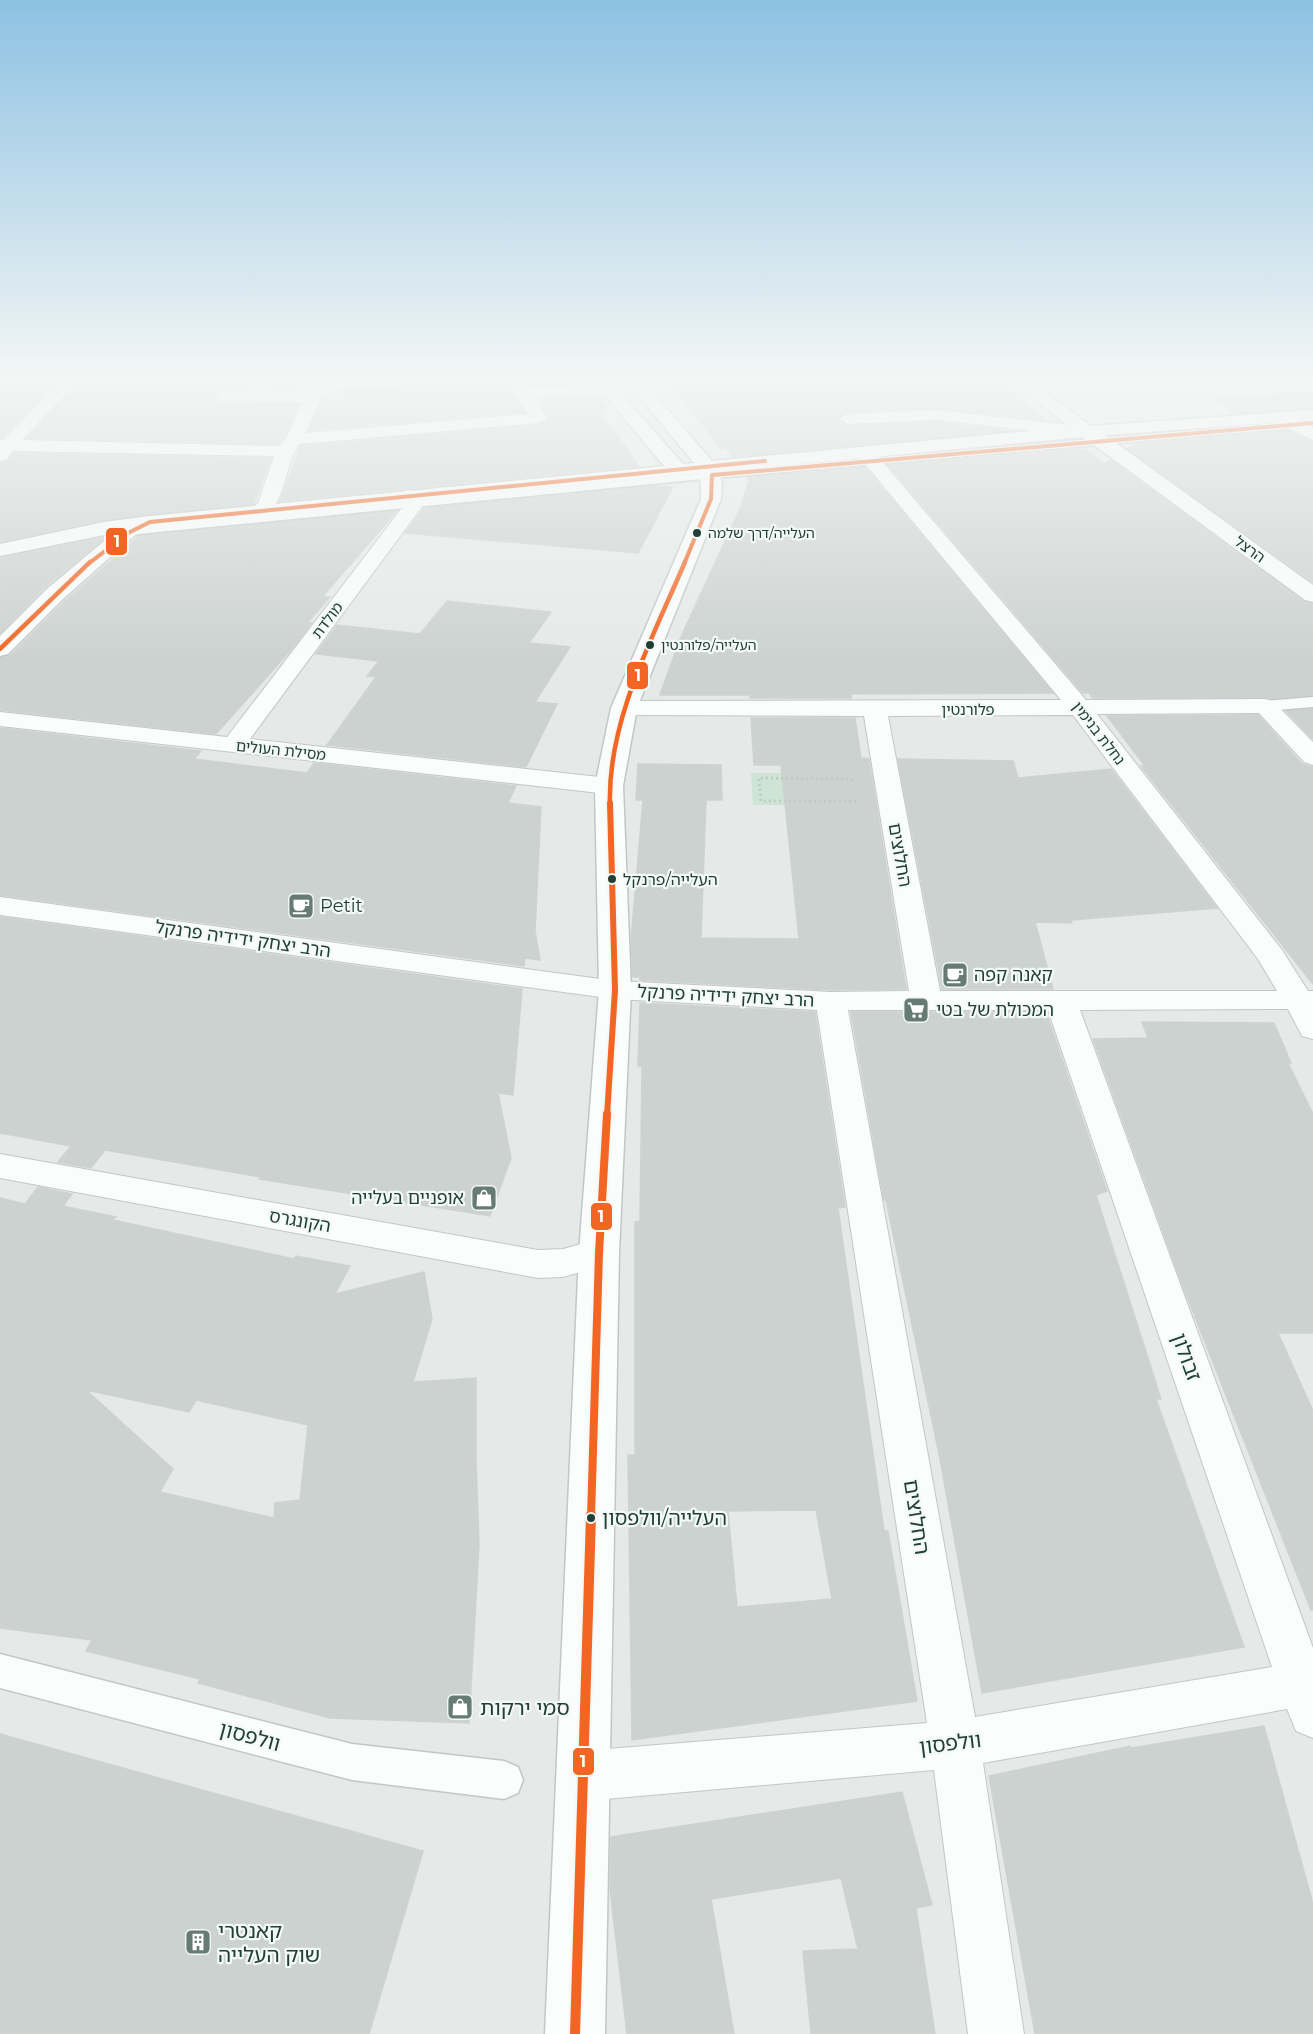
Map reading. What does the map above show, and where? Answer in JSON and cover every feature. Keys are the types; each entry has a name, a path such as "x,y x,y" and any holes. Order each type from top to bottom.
{"street":[{"path":"260,511 267,506 280,471"},
{"path":"0,550 104,528 150,522 412,500 670,471"},
{"path":"575,2034 599,1253 615,990 609,786 624,708 711,500 710,471"},
{"name":"נחלת בנימין","path":"884,471 1080,708 1306,1000 1313,1029"},
{"name":"הרצל","path":"1142,471 1313,595"},
{"name":"מולדת","path":"233,745 412,500"},
{"path":"47,541 127,532 150,522"},
{"path":"0,649 56,593 127,532"},
{"name":"פלורנטין","path":"624,708 875,710 1265,706 1313,702"},
{"path":"1265,706 1313,757"},
{"name":"החלוצים","path":"875,710 926,1000"},
{"name":"מסילת העולים","path":"0,719 609,786"},
{"name":"הרב יצחק ידידיה פרנקל","path":"0,906 615,990 831,1000 1306,1000"},
{"name":"זבולון","path":"1060,999 1310,1693"},
{"name":"החלוצים","path":"831,1000 955,1744 996,2034"},
{"name":"הקונגרס","path":"0,1166 538,1264 563,1263 599,1253"},
{"name":"וולפסון","path":"0,1671 352,1762 504,1780"},
{"name":"וולפסון","path":"583,1776 955,1744 1310,1693"}],"lane":[{"path":"127,532 412,500 710,471"}],"path":[{"path":"860,779 759,778 761,801 862,801"}],"green space":[{"path":"751,773 868,773 874,805 753,805"}],"building":[{"path":"0,471 266,471 254,504 104,520 0,542"},
{"path":"291,471 588,471 280,501"},
{"path":"819,471 868,471 1053,693 851,694 851,698 660,695 680,639 741,506 749,480 747,477"},
{"path":"893,471 1125,471 1304,602 1313,604 1313,695 1271,698 1093,698 1089,693 1083,693"},
{"path":"1158,471 1313,471 1313,582"},
{"path":"651,486 673,487 638,553 405,533 424,508"},
{"path":"397,511 323,596 330,597 308,622 312,623 290,651 216,734 0,710 0,658 10,656 66,600 139,536"},
{"path":"106,537 46,586 0,633 0,558"},
{"path":"447,601 551,612 529,643 570,647 535,702 557,704 526,767 327,745 376,677 367,676 379,661 316,654 337,625 420,634"},
{"path":"1313,709 1313,739 1286,711"},
{"path":"1258,715 1302,764 1313,767 1313,984 1141,766 1145,766 1107,716"},
{"path":"751,718 855,718 861,758 869,759 906,989 831,990 640,980 640,977 633,977 631,940 643,800 636,800 638,764 721,765 722,800 706,800 701,938 799,939 781,765 754,765"},
{"path":"0,728 201,751 194,759 307,773 314,763 516,786 508,803 541,807 535,931 540,960 525,958 524,966 0,895"},
{"path":"898,759 1013,761 1018,778 1111,769 1217,908 1071,920 1072,923 1035,922 1053,989 942,989"},
{"path":"0,917 522,989 513,1095 498,1093 511,1158 490,1216 259,1179 261,1177 105,1150 91,1168 58,1162 71,1146 0,1133"},
{"path":"640,1003 815,1012 845,1207 838,1208 884,1531 888,1531 917,1701 632,1740 628,1455 635,1455 635,1222 640,1221 642,1066 638,1066","holes":["816,1510 832,1599 737,1607 728,1511"]},
{"path":"851,1012 1046,1012 1107,1191 1096,1195 1161,1399 1156,1399 1244,1647 982,1693 940,1459 886,1200 884,1200"},
{"path":"1142,1022 1274,1023 1291,1063 1288,1063 1313,1114 1313,1333 1278,1333 1313,1411 1313,1610 1311,1610 1184,1289 1093,1039 1148,1038"},
{"path":"38,1187 72,1194 63,1206 116,1217 113,1220 294,1259 296,1256 350,1266 335,1294 424,1272 432,1319 413,1382 476,1378 479,1544 469,1723 330,1718 198,1683 200,1679 86,1651 92,1640 0,1628 0,1198 25,1204","holes":["86,1390 189,1412 196,1400 308,1425 300,1500 275,1503 274,1518 160,1492 173,1469"]},
{"path":"1264,1726 1313,1904 1313,2034 1035,2034 989,1776 1130,1746 1131,1748"},
{"name":"קאנטרי שוק העלייה","path":"0,1734 423,1851 369,2034 0,2034"},
{"path":"902,1792 932,1905 916,1908 935,2034 811,2034 803,1951 858,1949 841,1878 711,1899 734,2034 627,2034 610,1889 611,1837"}],"transit line":[{"name":"1","path":"0,649 90,561 130,532 150,522 665,471"},
{"name":"1","path":"575,2034 599,1253 615,990 609,786 624,708 711,499 712,475 759,471"}],"place":[{"name":"העלייה/דרך שלמה","path":"697,533"},
{"name":"העלייה/פלורנטין","path":"650,645"},
{"name":"העלייה/פרנקל","path":"612,879"},
{"name":"Petit","path":"301,906"},
{"name":"קאנה קפה","path":"955,975"},
{"name":"המכולת של בטי","path":"916,1010"},
{"name":"אופניים בעלייה","path":"484,1198"},
{"name":"העלייה/וולפסון","path":"591,1518"},
{"name":"סמי ירקות","path":"460,1707"},
{"name":"קאנטרי שוק העלייה","path":"198,1942"}]}
